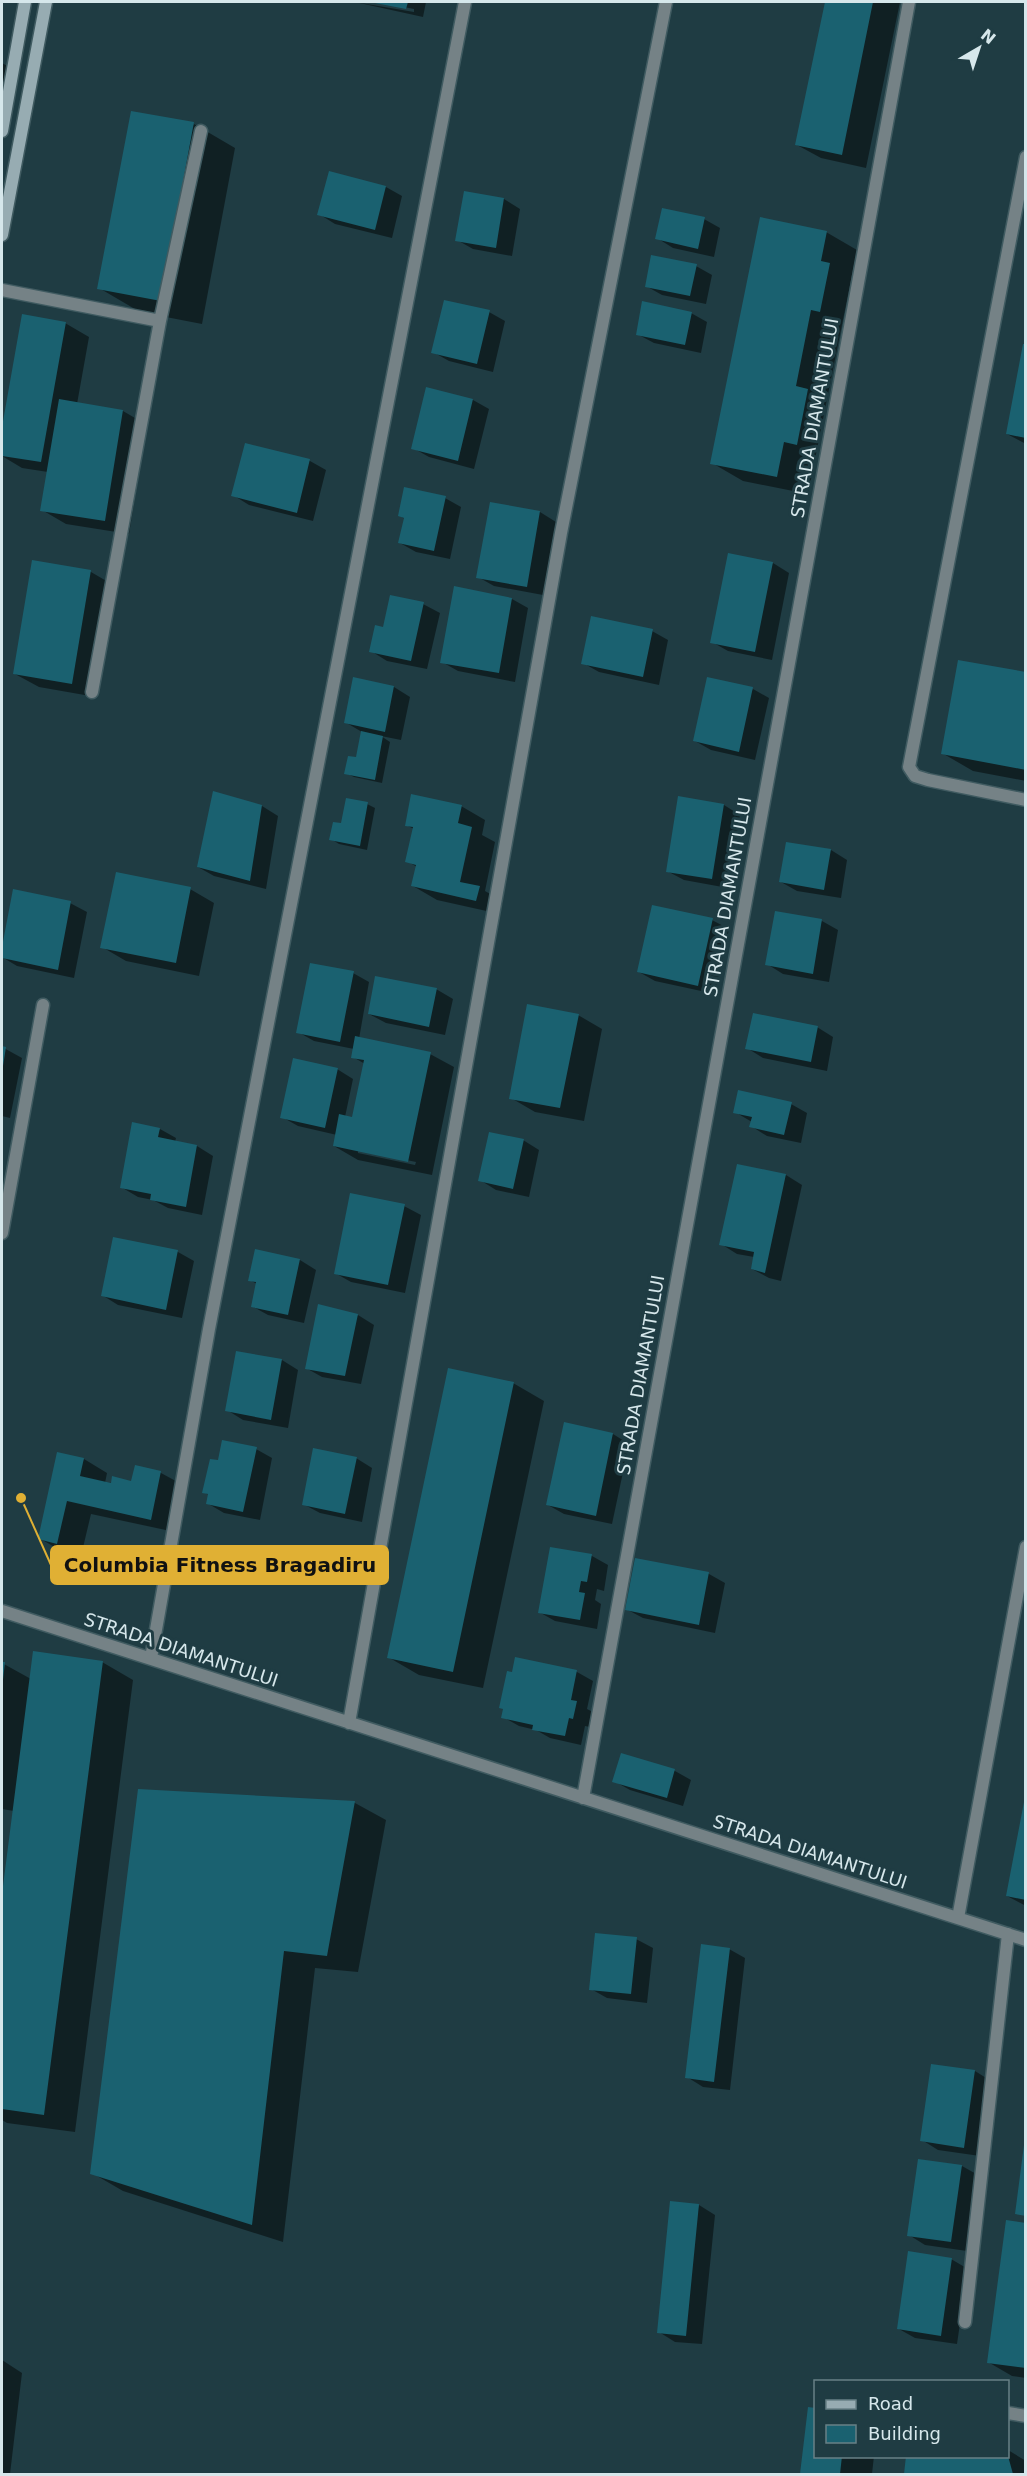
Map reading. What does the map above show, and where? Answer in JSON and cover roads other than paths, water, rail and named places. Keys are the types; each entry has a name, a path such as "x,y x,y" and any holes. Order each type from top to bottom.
{"street":[{"path":"2,131 25,2"},
{"path":"2,236 46,2"},
{"path":"151,1658 209,1329 465,2"},
{"path":"350,1723 561,533 666,2"},
{"name":"STRADA DIAMANTULUI","path":"583,1798 909,2"},
{"path":"92,692 160,321 201,131"},
{"path":"1026,157 909,766 915,776 928,780 1026,800"},
{"path":"2,290 160,321"},
{"path":"2,1233 43,1005"},
{"path":"958,1918 1026,1547"},
{"name":"STRADA DIAMANTULUI","path":"2,1611 1026,1940"},
{"path":"965,2322 1008,1934"},
{"path":"1009,2413 1026,2416"}],"place":[{"name":"Columbia Fitness Bragadiru","path":"21,1498"}]}
